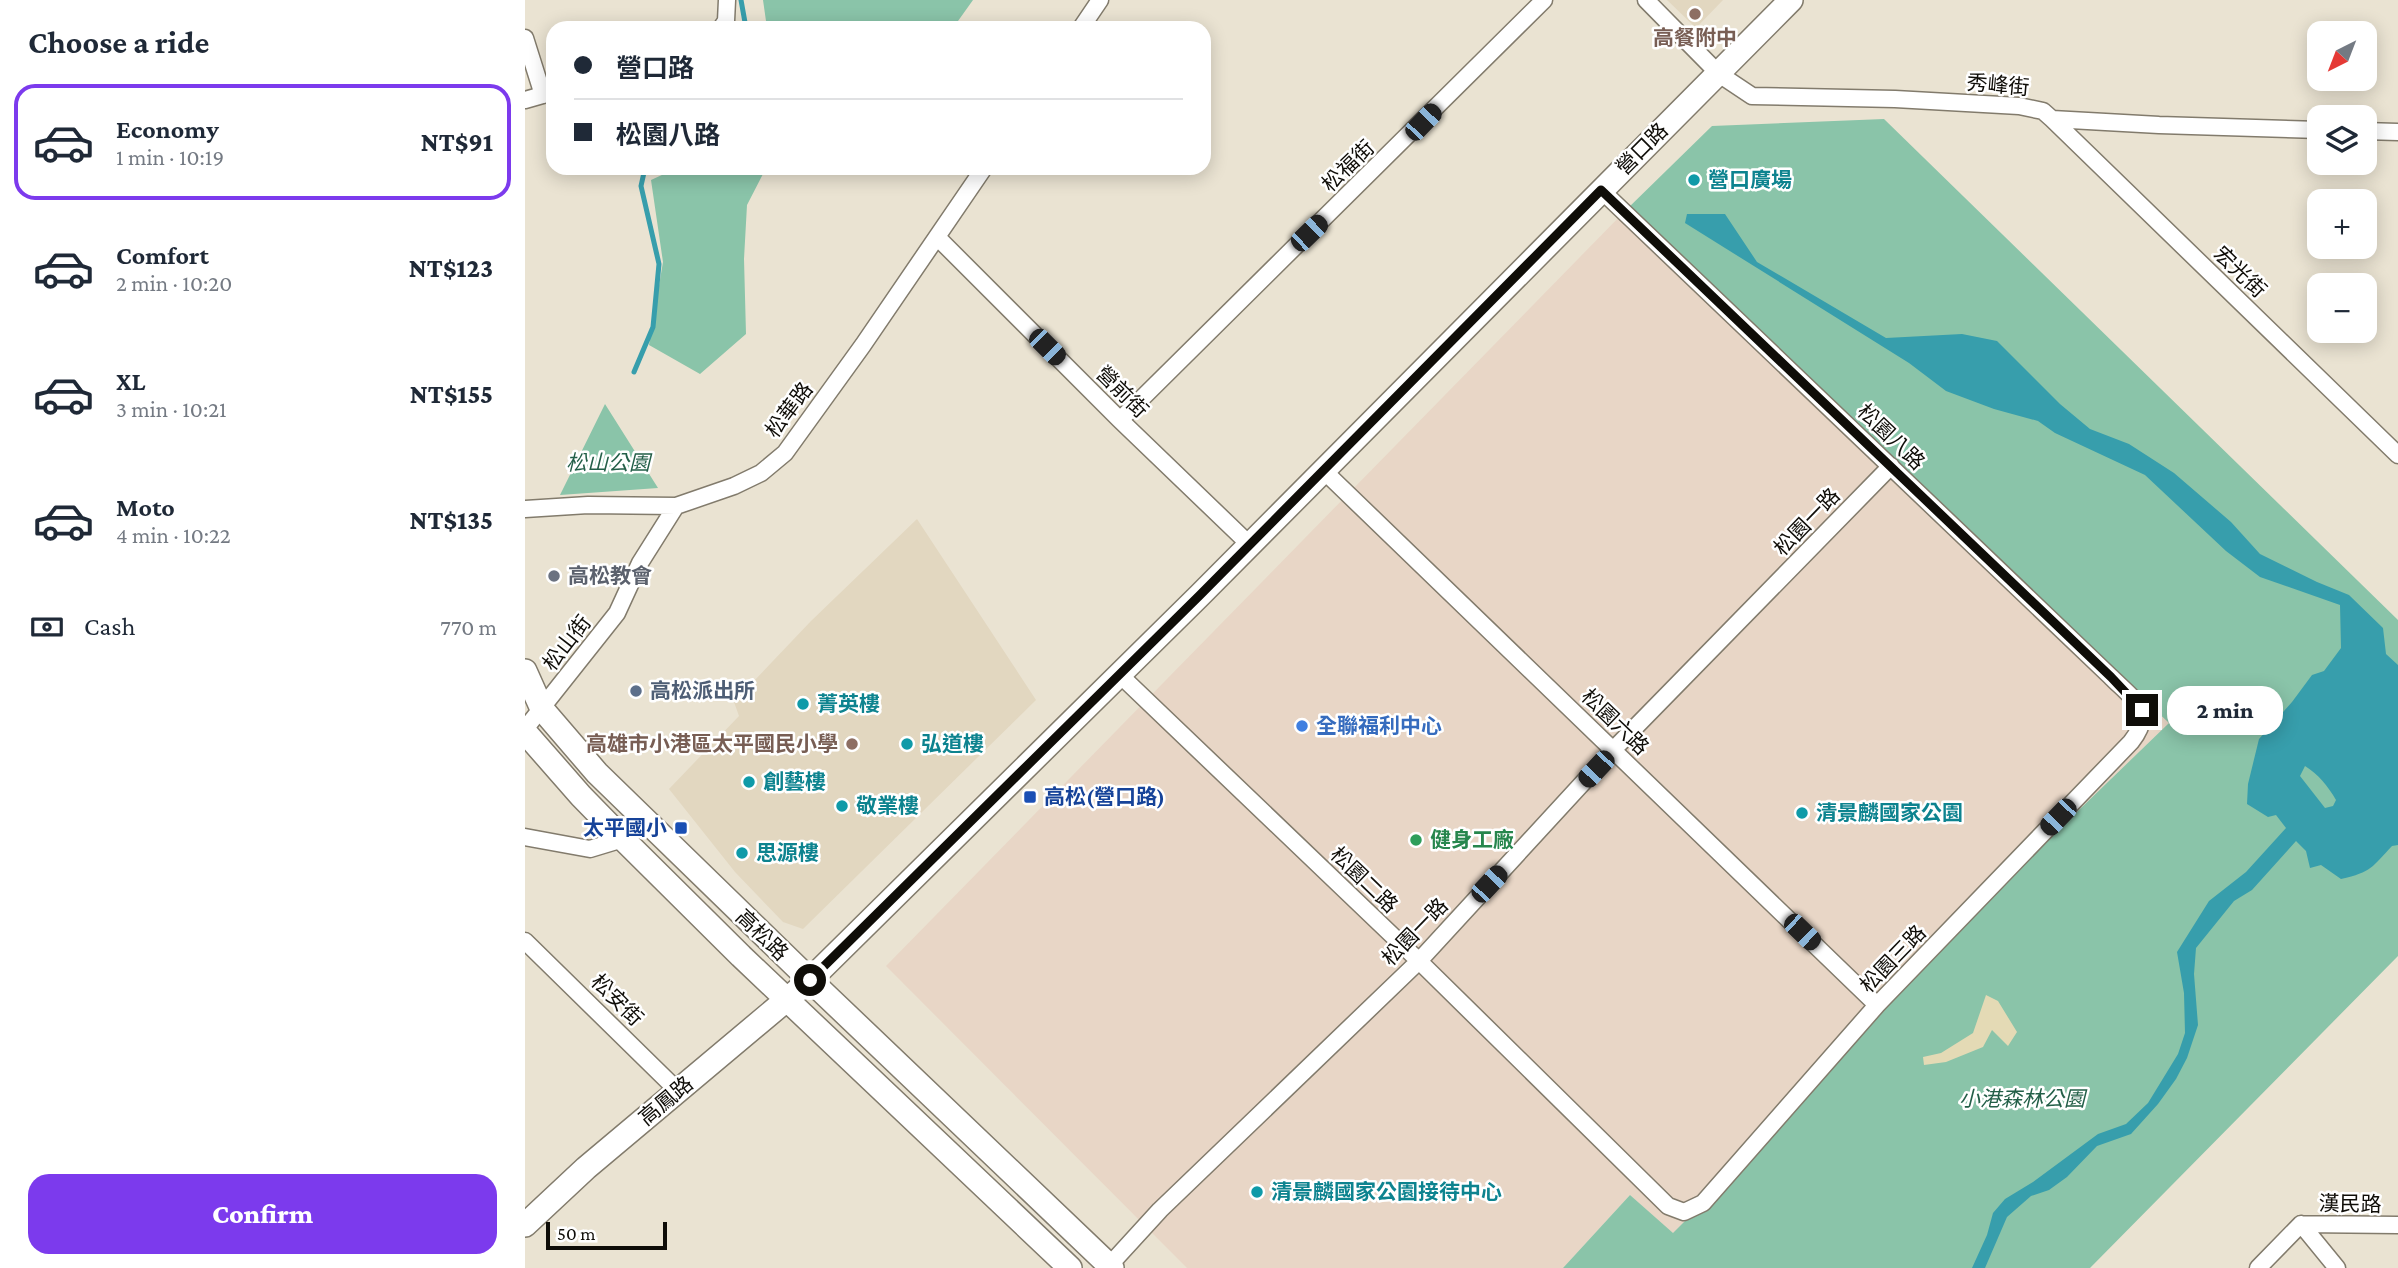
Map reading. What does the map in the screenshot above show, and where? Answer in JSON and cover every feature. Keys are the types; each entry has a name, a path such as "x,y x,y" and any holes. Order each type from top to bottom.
{"street":[{"path":"726,21 727,0"},
{"path":"1086,21 1100,0"},
{"name":"松福街","path":"1120,420 1544,0"},
{"name":"秀峰街","path":"1646,0 1719,74 1752,96 1895,99 2019,106 2043,111 2052,119 2307,130"},
{"name":"營口路","path":"810,980 1120,675 1791,0"},
{"path":"525,38 546,89"},
{"path":"525,100 546,95"},
{"name":"宏光街","path":"2052,119 2398,455"},
{"path":"2377,131 2398,132"},
{"name":"松華路","path":"525,509 587,505 676,506 734,486 761,473 785,453 979,175"},
{"name":"松園八路","path":"1601,190 2119,684 2142,710 2144,720"},
{"name":"營前街","path":"937,237 1250,545"},
{"name":"松園一路","path":"1110,1267 1160,1210 1419,961 1613,750 1891,466"},
{"name":"松園六路","path":"1323,470 1877,1005"},
{"name":"松山街","path":"525,730 617,612 640,563 676,506"},
{"name":"高松路","path":"525,671 542,709 597,773 642,819 1110,1267"},
{"name":"松園二路","path":"1120,675 1419,961 1668,1206"},
{"name":"松園三路","path":"1668,1206 1684,1212 1703,1203 1877,1005 2131,742 2144,720"},
{"name":"高松路","path":"525,730 581,796 623,839 1070,1268"},
{"path":"525,837 590,849 623,839 642,819"},
{"name":"松安街","path":"525,941 678,1091"},
{"name":"高鳳路","path":"525,1225 586,1168 810,980"},
{"path":"2258,1268 2301,1224 2337,1268"},
{"name":"漢民路","path":"2301,1224 2398,1225"}],"shaded area":[{"name":"高餐附中","path":"1667,0 1723,0 1696,28"},
{"path":"1625,211 2170,722 1877,1005 1673,1234 1630,1195 1563,1268 1187,1268 886,966"},
{"name":"高雄市小港區太平國民小學","path":"917,519 1036,700 803,929 783,922 735,872 669,789 739,716 734,702 811,621"}],"green space":[{"path":"763,0 973,0 958,21 766,21"},
{"name":"小港森林公園","path":"1884,119 2398,620 2398,956 2090,1268 1563,1268 1630,1195 1673,1233 1703,1203 1877,1005 2169,723 1625,211 1712,126"},
{"path":"662,175 762,175 747,205 744,259 746,334 700,374 649,345 663,262 651,180"},
{"name":"松山公園","path":"605,404 658,488 560,495"}],"sand":[{"path":"1986,995 1998,1001 2017,1032 2008,1046 1992,1030 1983,1047 1946,1062 1924,1065 1923,1057 1941,1053 1973,1033"}],"water":[{"path":"1687,214 1725,214 1757,262 1886,338 1962,334 1997,341 2060,404 2090,429 2129,444 2174,473 2231,522 2260,554 2349,595 2383,628 2386,654 2398,665 2398,845 2392,846 2365,871 2341,879 2321,865 2310,868 2306,851 2296,841 2252,890 2234,901 2196,948 2194,974 2198,1025 2187,1058 2176,1079 2131,1134 2097,1146 2067,1177 2049,1190 2031,1196 2007,1217 1985,1268 1972,1268 1987,1235 1993,1213 2005,1199 2033,1182 2098,1134 2126,1124 2148,1103 2178,1054 2185,1033 2184,993 2177,952 2209,901 2246,872 2286,828 2276,815 2268,817 2247,804 2248,784 2259,739 2312,675 2324,671 2341,648 2340,605 2260,577 2226,551 2145,475 2055,433 2038,421 1994,409 1946,391 1909,363 1685,223","holes":["2305,766 2333,795 2336,800 2333,806 2325,808 2300,776"]}],"waterway":[{"path":"741,0 745,21"},
{"path":"634,372 653,327 659,264 641,186 643,175"}],"place":[{"name":"高餐附中","path":"1695,14"},
{"name":"營口廣場","path":"1694,180"},
{"name":"高松教會","path":"554,576"},
{"name":"高松派出所","path":"636,691"},
{"name":"菁英樓","path":"803,704"},
{"name":"全聯福利中心","path":"1302,726"},
{"name":"高雄市小港區太平國民小學","path":"852,744"},
{"name":"弘道樓","path":"907,744"},
{"name":"創藝樓","path":"749,782"},
{"name":"高松(營口路)","path":"1030,797"},
{"name":"敬業樓","path":"842,806"},
{"name":"清景麟國家公園","path":"1802,813"},
{"name":"太平國小","path":"681,828"},
{"name":"健身工廠","path":"1416,840"},
{"name":"思源樓","path":"742,853"},
{"name":"清景麟國家公園接待中心","path":"1257,1192"}],"route":[{"path":"810,980 1120,675 1601,190 2111,677 2142,710"}]}
